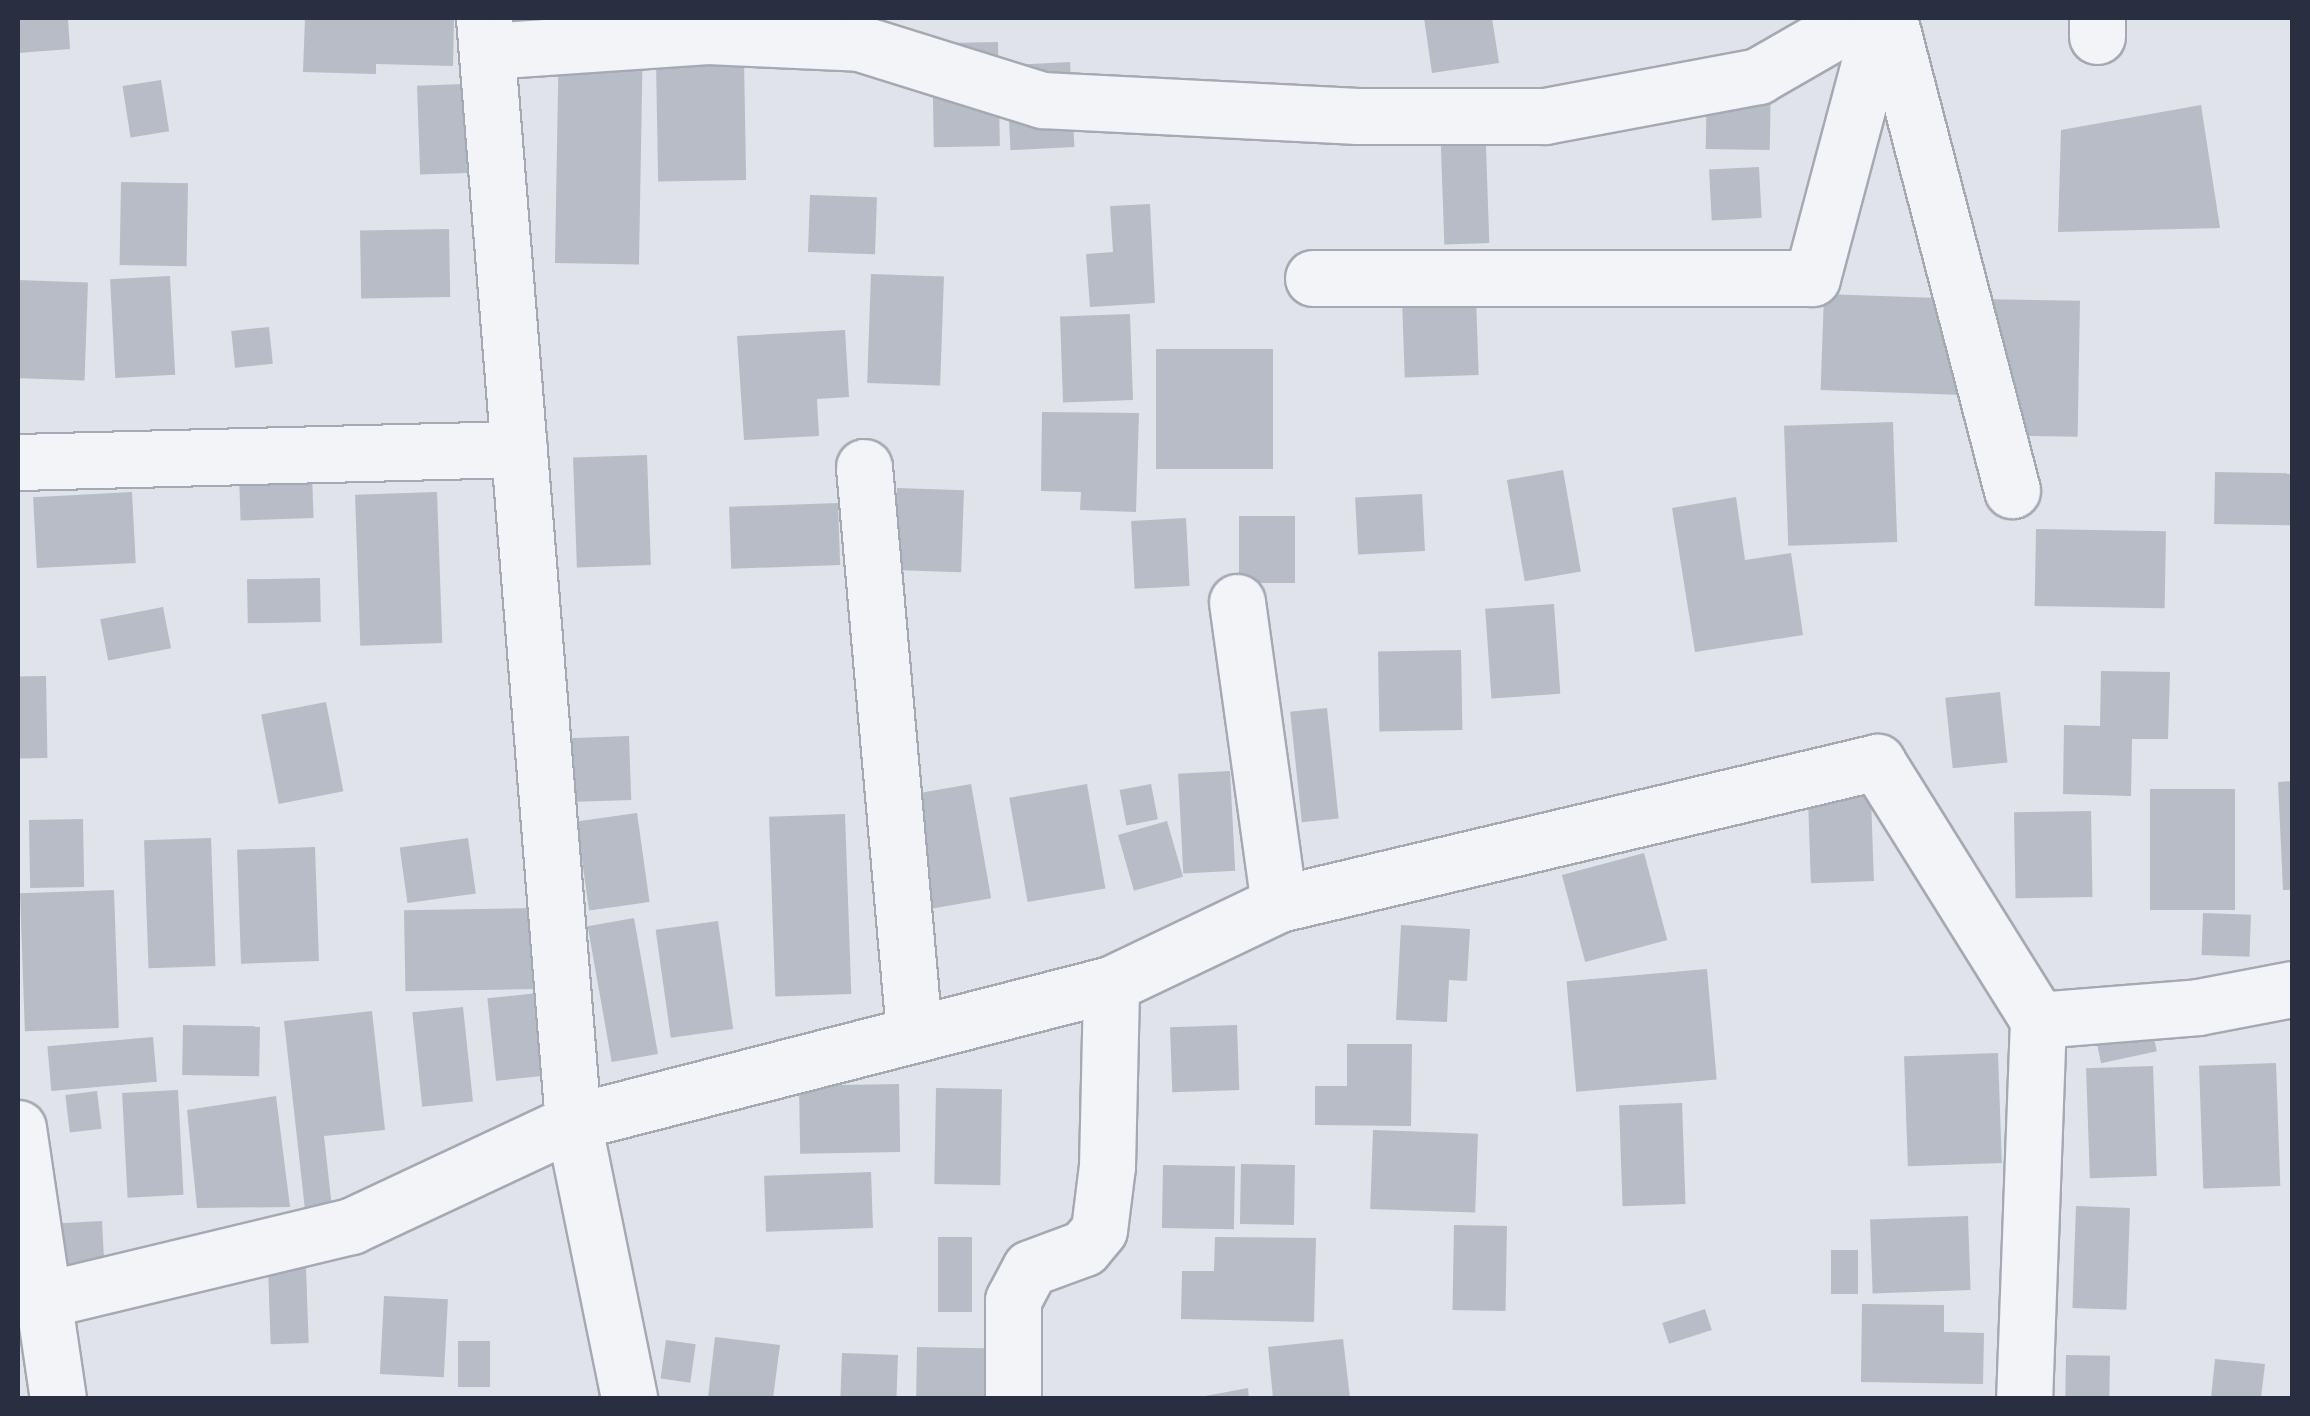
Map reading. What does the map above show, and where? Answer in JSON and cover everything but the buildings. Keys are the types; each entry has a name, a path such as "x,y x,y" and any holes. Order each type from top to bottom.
{"street":[{"path":"629,1398 574,1122 485,34 707,36 859,43 1042,100 1358,116 1545,116 1758,76 1859,18"},
{"path":"1313,278 1812,278 1881,18"},
{"path":"1889,18 2012,490"},
{"path":"18,462 519,450"},
{"path":"864,467 914,1032"},
{"path":"1237,602 1279,904"},
{"path":"33,1276 351,1226 574,1122 1111,984 1279,904 1877,762 2038,1020 2024,1398"},
{"path":"1013,1398 1012,1300 1030,1268 1084,1248 1098,1230 1107,1166 1111,984"},
{"path":"2038,1020 2198,1006 2292,988"},
{"path":"18,1128 33,1276 58,1398"}]}
